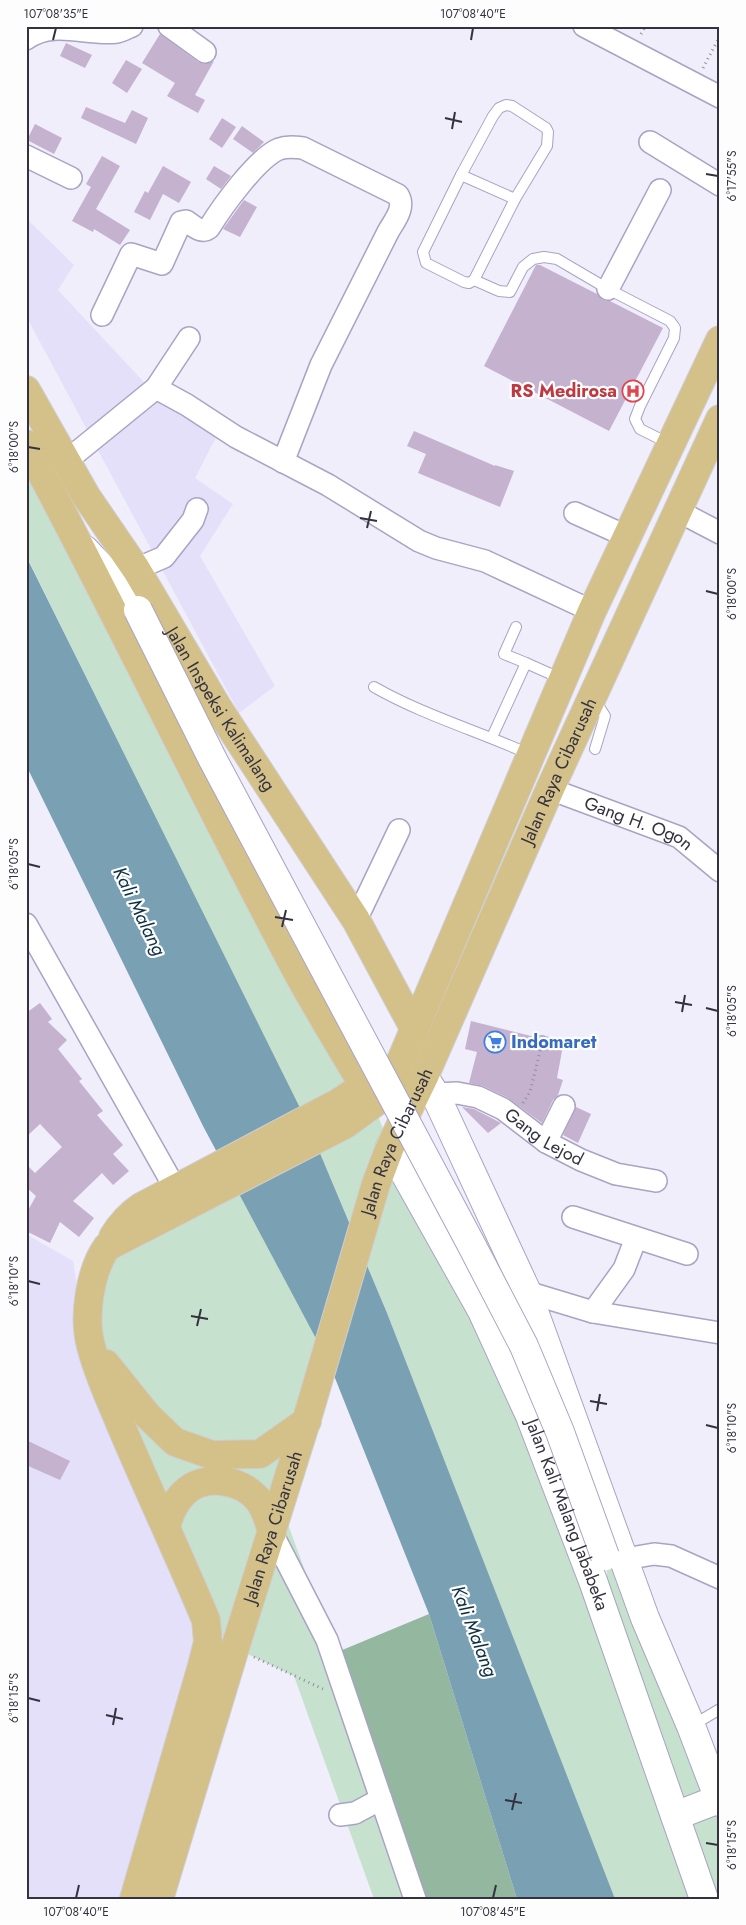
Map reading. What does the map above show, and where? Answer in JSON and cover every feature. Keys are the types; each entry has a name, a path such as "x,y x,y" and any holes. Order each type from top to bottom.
{"main road":[{"name":"Jalan Raya Cibarusah","path":"107,1247 213,1181 341,1114 380,1099 394,1077 563,679 626,536 720,340"},
{"name":"Jalan Inspeksi Kalimalang","path":"26,390 78,542 219,821 302,980 364,1086"},
{"name":"Jalan Raya Cibarusah","path":"159,1899 235,1648 307,1421 376,1184 390,1147 430,1086 550,789 720,419"},
{"name":"Jalan Inspeksi Kalimalang","path":"26,444 54,469 113,535 136,569 218,708 356,920 409,1039"},
{"path":"113,535 136,606 218,769 524,1346 613,1559 646,1618 691,1726 719,1801 675,1816"},
{"path":"78,542 136,606"},
{"name":"Jalan Raya Cibarusah","path":"341,1114 364,1086 390,1065 409,1039"},
{"path":"430,1086 527,1292 613,1559 607,1623"},
{"name":"Jalan Kali Malang Jababeka","path":"390,1147 482,1311 530,1416 593,1581 704,1899"},
{"name":"Jalan Raya Cibarusah","path":"134,1899 208,1642 206,1620 106,1389 90,1344 88,1308 93,1276 100,1258 122,1224 131,1214 175,1188 213,1181"},
{"path":"482,1311 527,1292"},
{"path":"90,1344 147,1415 175,1442 213,1455 260,1454 307,1421"},
{"path":"166,1527 172,1507 185,1492 203,1482 224,1481 244,1487 259,1500 268,1518 272,1533"}],"street":[{"path":"26,39 36,32 51,28 118,32 132,26"},
{"path":"169,26 205,52"},
{"path":"584,26 720,97"},
{"path":"650,142 720,185"},
{"path":"102,315 131,254 162,264 181,222 186,221 200,231 206,231 224,204 263,160 280,149 303,148 398,195 402,204 398,216 388,232 322,365 283,462"},
{"path":"26,156 71,178"},
{"path":"608,289 660,190"},
{"path":"54,469 156,388 188,338"},
{"path":"156,388 187,405 236,437 328,485 419,541 436,548 485,561 592,612"},
{"path":"136,569 164,557 188,527 197,509"},
{"path":"678,511 720,533"},
{"path":"575,514 626,536"},
{"name":"Gang H. Ogon","path":"550,789 650,825 678,838 720,871"},
{"path":"356,920 399,830"},
{"path":"27,930 175,1188"},
{"name":"Gang Lejod","path":"430,1086 478,1097 502,1108 546,1142 581,1160 616,1174 656,1180"},
{"path":"546,1142 564,1106"},
{"path":"573,1217 687,1254"},
{"path":"593,1312 624,1269 636,1238"},
{"path":"527,1292 593,1312 720,1333"},
{"path":"272,1533 327,1640 415,1899"},
{"path":"613,1559 654,1554 671,1556 720,1578"},
{"path":"340,1815 355,1813 381,1799"}],"lane":[{"path":"506,105 512,106 546,128 548,140 548,146 515,199 474,280 470,283 464,282 426,263 424,258 425,246 493,116 500,108 506,105"},
{"path":"461,175 515,199"},
{"path":"474,280 499,291 510,292 523,267 533,259 544,257 558,259 608,289 670,320 675,328 674,338 635,419 640,429 670,444"},
{"path":"516,628 504,654 563,679"},
{"path":"492,737 526,664"},
{"path":"374,687 396,699 492,737 531,755"},
{"path":"593,696 605,716 595,749"},
{"path":"691,1726 720,1709"}],"path":[{"path":"694,84 720,36"},
{"path":"513,1118 530,1092 544,1035"},
{"path":"235,1648 321,1689 346,1692"}],"shaded area":[{"path":"26,218 74,265 58,290 155,394 222,426 195,478 233,504 200,556 275,686 239,713 26,316"},
{"path":"26,1234 73,1261 88,1357 191,1597 195,1677 119,1899 26,1899"}],"green space":[{"path":"26,444 374,1105 390,1147 482,1311 607,1621 607,1561 645,1618 720,1802 720,1899 613,1899 387,1313 360,1248 281,1505 335,1653 416,1899 374,1899 294,1676 235,1648 206,1620 100,1373 100,1258 303,1121 26,555"},
{"path":"429,1614 517,1899 416,1899 335,1653"}],"water":[{"name":"Kali Malang","path":"26,556 306,1120 387,1313 615,1899 517,1899 429,1614 329,1363 203,1126 26,765"}],"building":[{"path":"160,34 198,62 204,64 214,61 195,95 205,100 198,113 167,96 175,83 142,63"},
{"path":"66,43 92,55 85,68 60,56"},
{"path":"126,60 142,69 127,93 112,83"},
{"path":"86,107 125,123 132,110 148,118 136,144 81,118"},
{"path":"222,118 236,127 222,148 209,139"},
{"path":"35,124 62,138 54,154 27,140"},
{"path":"242,126 264,142 253,153 233,139"},
{"path":"102,156 120,166 96,209 130,230 120,245 94,229 93,232 72,221 91,187 86,184"},
{"path":"163,166 191,182 179,203 163,194 150,220 134,212 145,191 148,193"},
{"path":"214,166 231,176 221,189 206,179"},
{"path":"244,200 257,207 240,237 223,229"},
{"path":"536,265 540,265 597,294 603,300 610,301 663,328 609,431 484,366"},
{"path":"414,431 495,466 514,471 500,507 418,473 426,454 407,446"},
{"path":"40,1003 52,1019 48,1022 67,1040 58,1049 82,1079 79,1081 103,1111 97,1115 123,1145 113,1154 129,1171 113,1185 102,1173 73,1201 94,1218 79,1237 60,1222 50,1243 26,1231 26,1214 36,1196 26,1187 26,1164 35,1173 62,1147 40,1124 26,1137 26,1013"},
{"path":"471,1021 535,1037 536,1034 564,1040 557,1078 563,1080 558,1095 553,1100 542,1123 508,1098 483,1086 469,1083 477,1052 465,1049"},
{"path":"462,1107 474,1109 501,1123 488,1133"},
{"path":"576,1107 591,1114 578,1143 563,1135"},
{"path":"26,1440 70,1461 60,1480 26,1465"}],"place":[{"name":"RS Medirosa","path":"633,391"},
{"name":"Indomaret","path":"495,1042"}]}
